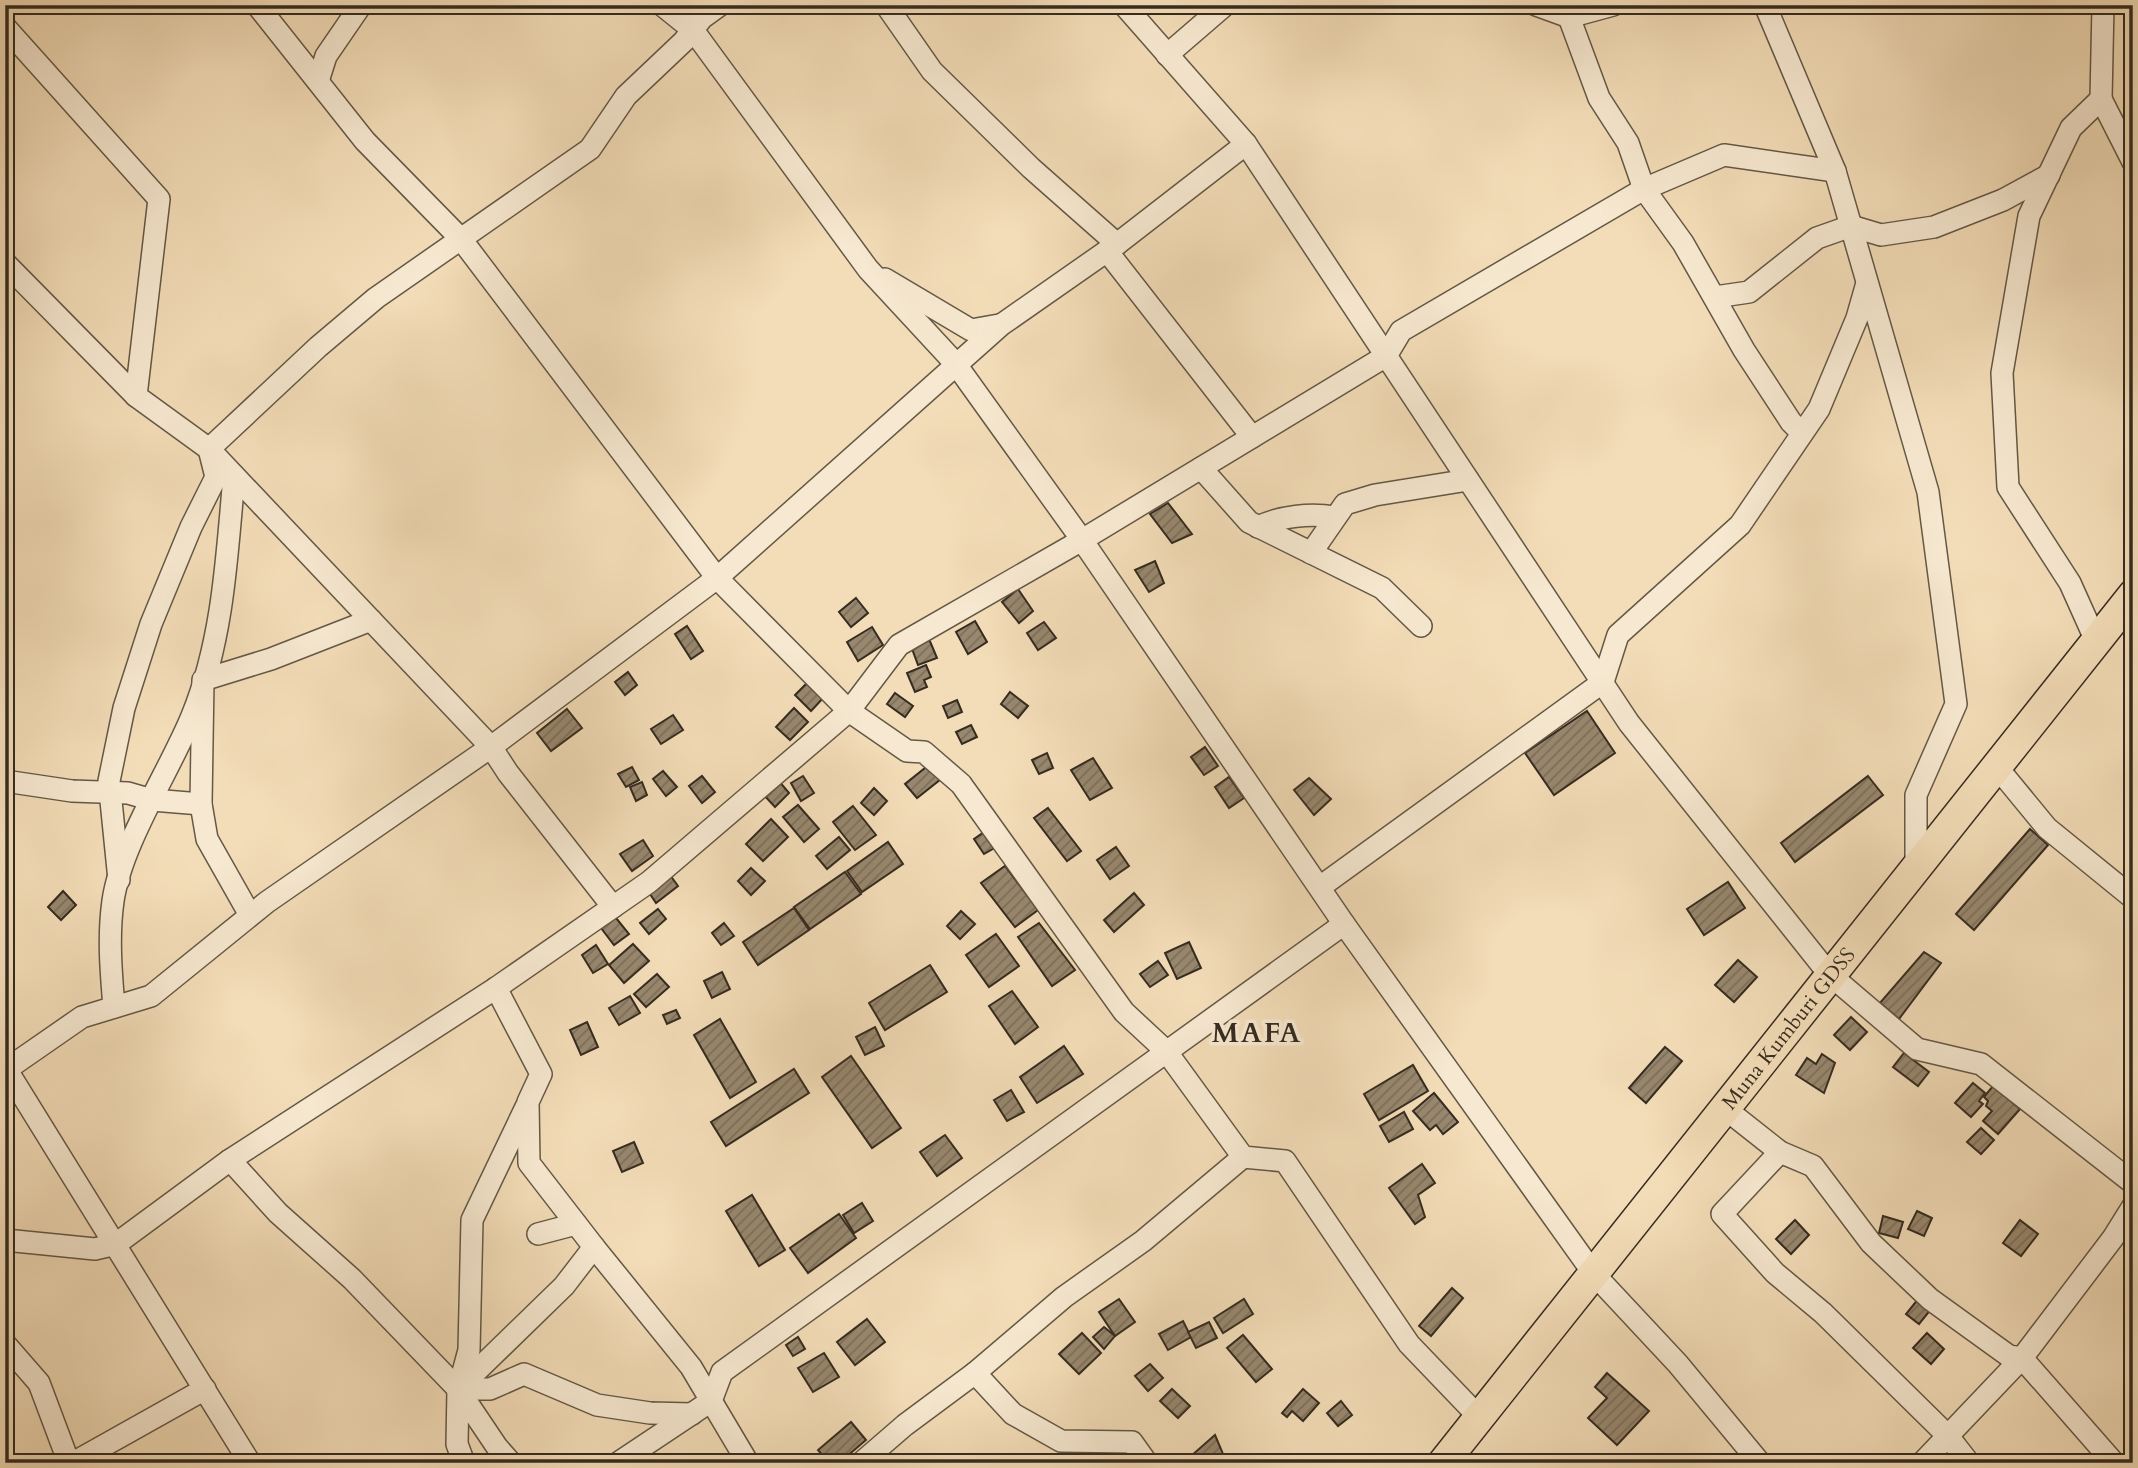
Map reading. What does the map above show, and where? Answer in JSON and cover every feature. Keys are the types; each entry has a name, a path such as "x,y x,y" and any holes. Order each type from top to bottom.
{"highway":[{"name":"Muna Kumburi GDSS","path":"1443,1463 1723,1107 2133,595"}],"street":[{"path":"317,81 326,55 361,5"},
{"path":"662,5 693,30 868,268 956,363 1082,540 1343,924 1594,1274 1678,1364 1760,1463"},
{"path":"209,449 318,347 376,298 590,149 626,96 720,5"},
{"path":"886,5 932,71 1112,248 1252,437"},
{"path":"1124,5 1246,144 1629,723 1829,974 1917,1049 1981,1064 2133,1183"},
{"path":"1167,55 1225,5"},
{"path":"1536,5 1569,17 1613,5"},
{"path":"1765,5 1835,171 1928,492 1956,704 1916,795 1916,866"},
{"path":"2103,5 2101,99 2133,162"},
{"path":"263,6 317,81 365,141 461,239 717,578 849,711 907,751 924,752 961,784 1124,1012 1166,1051 1243,1157"},
{"path":"1569,17 1599,98 1628,143 1644,189 1683,243 1744,350 1791,422 1802,433"},
{"path":"5,27 159,199 136,397"},
{"path":"2096,641 2070,583 2008,487 2002,373 2029,216 2071,128 2101,99"},
{"path":"250,1463 6,1068 82,1017 151,996 250,915 491,747 717,578 1001,325 1112,248 1246,144"},
{"path":"5,1240 95,1250 116,1244 229,1160 496,988 649,882 849,711 899,645 1082,540 1386,356 1401,331 1644,189 1724,155 1835,171"},
{"path":"1715,297 1749,292 1817,237 1851,226 1881,235 1934,227 2003,200 2049,175"},
{"path":"5,263 136,397 209,449 491,747 508,773 612,907"},
{"path":"868,268 971,330 1001,325"},
{"path":"1320,887 1603,682 1618,635 1740,525 1819,409 1857,318 1867,283"},
{"path":"119,880 110,792 124,708 151,624 191,527 216,477 209,449"},
{"path":"1201,468 1249,523 1382,588 1421,626"},
{"path":"114,1007 111,936 113,900 152,800 192,715 214,647 234,476"},
{"path":"1311,553 1345,504 1376,495 1468,480"},
{"path":"1258,527 1273,519 1317,514 1335,517"},
{"path":"204,680 271,659 371,620"},
{"path":"204,680 201,804 207,839 222,870 250,915"},
{"path":"1996,766 2047,828 2133,898"},
{"path":"5,781 72,791 128,793 152,800 201,804"},
{"path":"618,1463 711,1401 722,1372 1343,924"},
{"path":"464,1463 457,1444 458,1389 469,1350 471,1220 541,1074 496,988"},
{"path":"528,1102 529,1163 691,1367 748,1463"},
{"path":"1723,1107 1780,1152 1813,1166 1871,1243 1930,1299 2009,1356 2022,1358 2114,1463"},
{"path":"1780,1152 1722,1214 1775,1273 1823,1313 1948,1436 1969,1463"},
{"path":"861,1463 905,1424 975,1373 1064,1297 1143,1241 1243,1157 1285,1161 1409,1345 1479,1417"},
{"path":"229,1160 278,1213 352,1279 458,1389 497,1447 512,1463"},
{"path":"1922,1463 2022,1358 2113,1238 2133,1206"},
{"path":"538,1234 576,1224"},
{"path":"458,1389 564,1286 594,1247"},
{"path":"5,1344 38,1383 71,1463 205,1389"},
{"path":"975,1373 1013,1414 1061,1441 1132,1441 1147,1463"},
{"path":"458,1389 490,1389 524,1374 597,1405 650,1413 692,1414"}],"building":[{"path":"1168,503 1192,534 1172,543 1150,514"},
{"path":"1155,561 1164,583 1149,592 1135,570"},
{"path":"1018,589 1033,611 1019,623 1002,602"},
{"path":"856,598 868,613 851,627 839,612"},
{"path":"975,621 987,642 968,654 956,632"},
{"path":"1044,622 1056,638 1038,650 1027,633"},
{"path":"687,626 703,651 691,659 675,634"},
{"path":"872,627 883,645 858,661 847,642"},
{"path":"929,639 937,658 918,665 911,646"},
{"path":"926,665 931,677 924,680 927,687 915,692 907,673"},
{"path":"628,672 637,685 625,695 615,682"},
{"path":"809,681 825,696 811,711 795,695"},
{"path":"1010,692 1028,706 1018,718 1001,704"},
{"path":"895,693 913,706 905,717 887,704"},
{"path":"957,700 962,712 948,718 943,706"},
{"path":"794,708 808,722 790,740 776,727"},
{"path":"567,709 582,728 551,751 537,733"},
{"path":"1587,711 1615,753 1554,795 1525,753"},
{"path":"673,715 683,730 661,744 651,729"},
{"path":"971,725 977,737 962,744 956,732"},
{"path":"1205,747 1218,766 1204,775 1191,757"},
{"path":"1047,753 1053,768 1039,774 1032,760"},
{"path":"1093,758 1112,788 1090,800 1071,770"},
{"path":"930,764 941,779 917,798 905,784"},
{"path":"632,767 639,780 626,787 618,774"},
{"path":"663,771 677,787 666,796 653,779"},
{"path":"702,776 715,792 702,803 689,786"},
{"path":"803,776 814,793 801,801 791,783"},
{"path":"1868,776 1883,795 1795,862 1781,843"},
{"path":"1229,777 1244,798 1229,808 1215,787"},
{"path":"1309,778 1331,799 1314,815 1294,790"},
{"path":"778,780 789,793 775,807 763,794"},
{"path":"642,782 647,795 636,801 630,787"},
{"path":"874,788 887,801 874,815 861,803"},
{"path":"798,805 819,829 804,842 783,817"},
{"path":"853,806 876,835 855,850 833,822"},
{"path":"1048,808 1081,851 1067,861 1034,818"},
{"path":"771,819 788,837 763,861 746,844"},
{"path":"2030,829 2048,845 1974,930 1956,914"},
{"path":"987,830 998,846 984,854 974,839"},
{"path":"839,837 850,850 827,869 816,856"},
{"path":"643,840 653,856 632,871 620,854"},
{"path":"888,842 903,864 862,892 847,871"},
{"path":"1116,847 1129,866 1110,879 1097,860"},
{"path":"1005,866 1038,910 1015,927 981,883"},
{"path":"751,868 765,881 751,895 738,881"},
{"path":"845,872 861,894 810,929 794,907"},
{"path":"670,875 678,886 656,903 648,891"},
{"path":"1728,882 1745,908 1704,935 1687,909"},
{"path":"63,891 76,905 61,920 48,907"},
{"path":"1134,893 1144,905 1114,932 1104,920"},
{"path":"794,908 809,930 758,965 743,942"},
{"path":"658,909 666,919 649,934 640,923"},
{"path":"961,911 975,924 960,939 947,926"},
{"path":"612,913 629,934 614,945 598,924"},
{"path":"724,923 734,936 721,945 712,933"},
{"path":"1039,923 1075,970 1052,986 1018,937"},
{"path":"996,934 1019,966 989,987 966,955"},
{"path":"1189,942 1201,968 1177,979 1165,953"},
{"path":"633,944 649,961 624,983 609,965"},
{"path":"596,945 608,964 593,973 582,955"},
{"path":"1924,952 1941,963 1899,1019 1880,1003"},
{"path":"1738,960 1757,977 1734,1002 1715,985"},
{"path":"1158,961 1168,975 1150,987 1140,974"},
{"path":"930,965 947,992 885,1030 869,1003"},
{"path":"722,972 730,989 712,998 704,981"},
{"path":"657,974 669,987 646,1007 634,994"},
{"path":"1012,991 1038,1027 1015,1044 989,1006"},
{"path":"630,996 640,1013 619,1025 609,1008"},
{"path":"676,1010 680,1018 667,1024 663,1015"},
{"path":"1851,1017 1867,1032 1850,1050 1834,1035"},
{"path":"720,1019 756,1082 730,1098 694,1035"},
{"path":"587,1022 598,1047 581,1055 570,1030"},
{"path":"875,1027 884,1046 865,1055 856,1037"},
{"path":"1064,1046 1083,1074 1037,1103 1020,1077"},
{"path":"1665,1047 1682,1061 1646,1103 1629,1088"},
{"path":"1904,1053 1929,1072 1918,1086 1893,1067"},
{"path":"1822,1054 1835,1063 1824,1093 1796,1075 1807,1058 1816,1064"},
{"path":"851,1056 901,1128 872,1148 822,1077"},
{"path":"1413,1065 1428,1091 1379,1120 1364,1094"},
{"path":"794,1069 809,1093 726,1146 711,1122"},
{"path":"1973,1083 1985,1093 1979,1101 1983,1104 1971,1117 1955,1103"},
{"path":"1993,1086 2020,1109 1998,1134 1983,1121 1992,1111 1986,1106 1988,1101 1984,1097"},
{"path":"1011,1090 1024,1112 1007,1121 994,1100"},
{"path":"1434,1093 1458,1122 1443,1134 1436,1125 1430,1130 1413,1111"},
{"path":"1404,1112 1413,1129 1389,1142 1380,1126"},
{"path":"1981,1128 1994,1140 1981,1154 1967,1142"},
{"path":"945,1135 962,1158 937,1176 920,1152"},
{"path":"634,1142 643,1163 622,1172 613,1151"},
{"path":"1422,1164 1435,1183 1418,1195 1425,1217 1415,1224 1389,1188"},
{"path":"752,1195 785,1250 759,1266 726,1211"},
{"path":"862,1203 873,1221 854,1233 843,1215"},
{"path":"1917,1211 1932,1218 1924,1236 1908,1229"},
{"path":"839,1214 856,1238 808,1273 790,1248"},
{"path":"1883,1216 1903,1222 1898,1238 1879,1233"},
{"path":"1795,1220 1809,1235 1791,1254 1776,1239"},
{"path":"2020,1220 2038,1234 2021,1256 2003,1243"},
{"path":"1452,1288 1463,1298 1431,1336 1419,1326"},
{"path":"1919,1298 1932,1308 1919,1324 1906,1314"},
{"path":"1119,1299 1135,1322 1115,1336 1099,1312"},
{"path":"1244,1299 1253,1314 1223,1333 1214,1318"},
{"path":"867,1319 885,1342 855,1365 837,1342"},
{"path":"1183,1321 1191,1337 1168,1350 1159,1334"},
{"path":"1209,1322 1217,1338 1196,1348 1188,1332"},
{"path":"1104,1327 1115,1336 1104,1349 1093,1337"},
{"path":"1082,1333 1101,1353 1079,1374 1059,1354"},
{"path":"1927,1333 1944,1349 1931,1364 1913,1348"},
{"path":"1243,1335 1272,1369 1256,1382 1227,1348"},
{"path":"798,1337 805,1349 793,1356 786,1345"},
{"path":"824,1353 839,1377 813,1392 798,1368"},
{"path":"1150,1364 1163,1378 1148,1391 1135,1376"},
{"path":"1607,1373 1649,1411 1617,1445 1588,1418 1607,1398 1595,1387"},
{"path":"1172,1389 1190,1406 1178,1418 1160,1401"},
{"path":"1303,1389 1319,1403 1303,1421 1292,1411 1287,1417 1282,1413"},
{"path":"1341,1401 1352,1415 1338,1426 1327,1413"},
{"path":"851,1422 866,1440 839,1463 829,1463 818,1450"},
{"path":"1215,1435 1226,1461 1183,1463"}],"district":[{"name":"MAFA","path":"1257,1033"}]}
